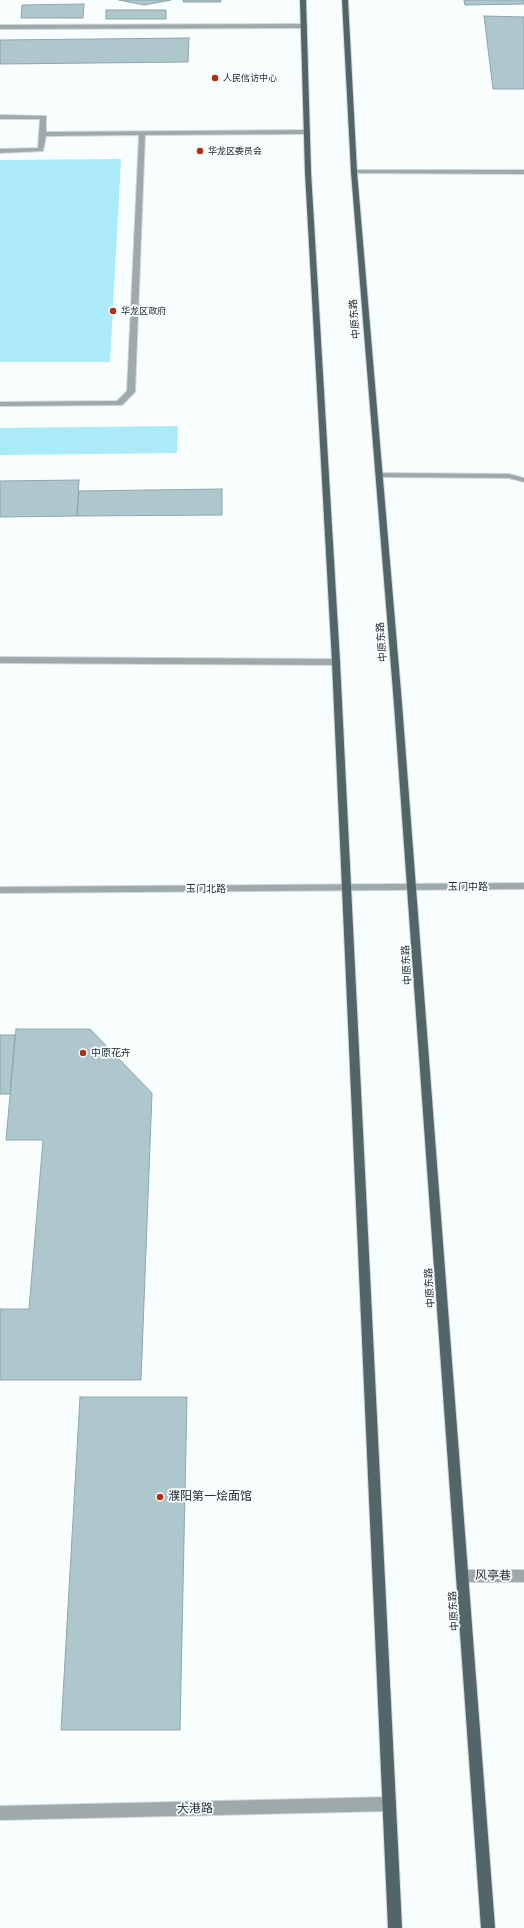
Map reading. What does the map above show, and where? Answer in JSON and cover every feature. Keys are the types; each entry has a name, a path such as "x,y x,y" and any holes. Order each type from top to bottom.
{"main road":[{"path":"303,0 306,132 336,662 395,1928"},
{"name":"中原东路","path":"344,0 354,172 412,887 488,1928"}],"street":[{"path":"0,27 304,26"},
{"path":"0,117 44,117 41,150 0,151"},
{"path":"42,134 306,132"},
{"path":"0,404 119,403 132,392 142,133"},
{"path":"354,172 524,172"},
{"path":"379,475 509,476 524,480"},
{"path":"0,660 336,662"},
{"name":"玉门中路","path":"412,887 524,886"},
{"name":"玉门北路","path":"0,890 412,887"},
{"name":"风亭巷","path":"462,1576 524,1576"},
{"name":"大港路","path":"0,1813 389,1804"}],"shaded area":[{"path":"121,159 110,362 0,362 0,160"},
{"path":"178,426 177,453 0,455 0,428"}],"building":[{"path":"119,0 171,0 144,5"},
{"path":"183,0 221,0 221,2 183,2"},
{"path":"464,0 524,0 524,4 465,5"},
{"path":"84,4 83,18 21,18 22,5"},
{"path":"106,10 166,10 166,19 106,19"},
{"path":"484,16 524,17 524,89 493,89"},
{"path":"189,38 188,62 0,64 0,40"},
{"path":"79,480 77,516 0,517 0,481"},
{"path":"222,489 222,515 77,516 79,491"},
{"path":"16,1029 90,1029 152,1093 141,1380 0,1380 0,1309 29,1309 43,1140 6,1140"},
{"path":"0,1035 15,1035 10,1094 0,1094"},
{"path":"80,1397 187,1397 180,1730 61,1730"}],"place":[{"name":"人民信访中心","path":"215,78"},
{"name":"华龙区委员会","path":"200,151"},
{"name":"华龙区政府","path":"113,311"},
{"name":"中原花卉","path":"83,1053"},
{"name":"濮阳第一烩面馆","path":"160,1497"}]}
